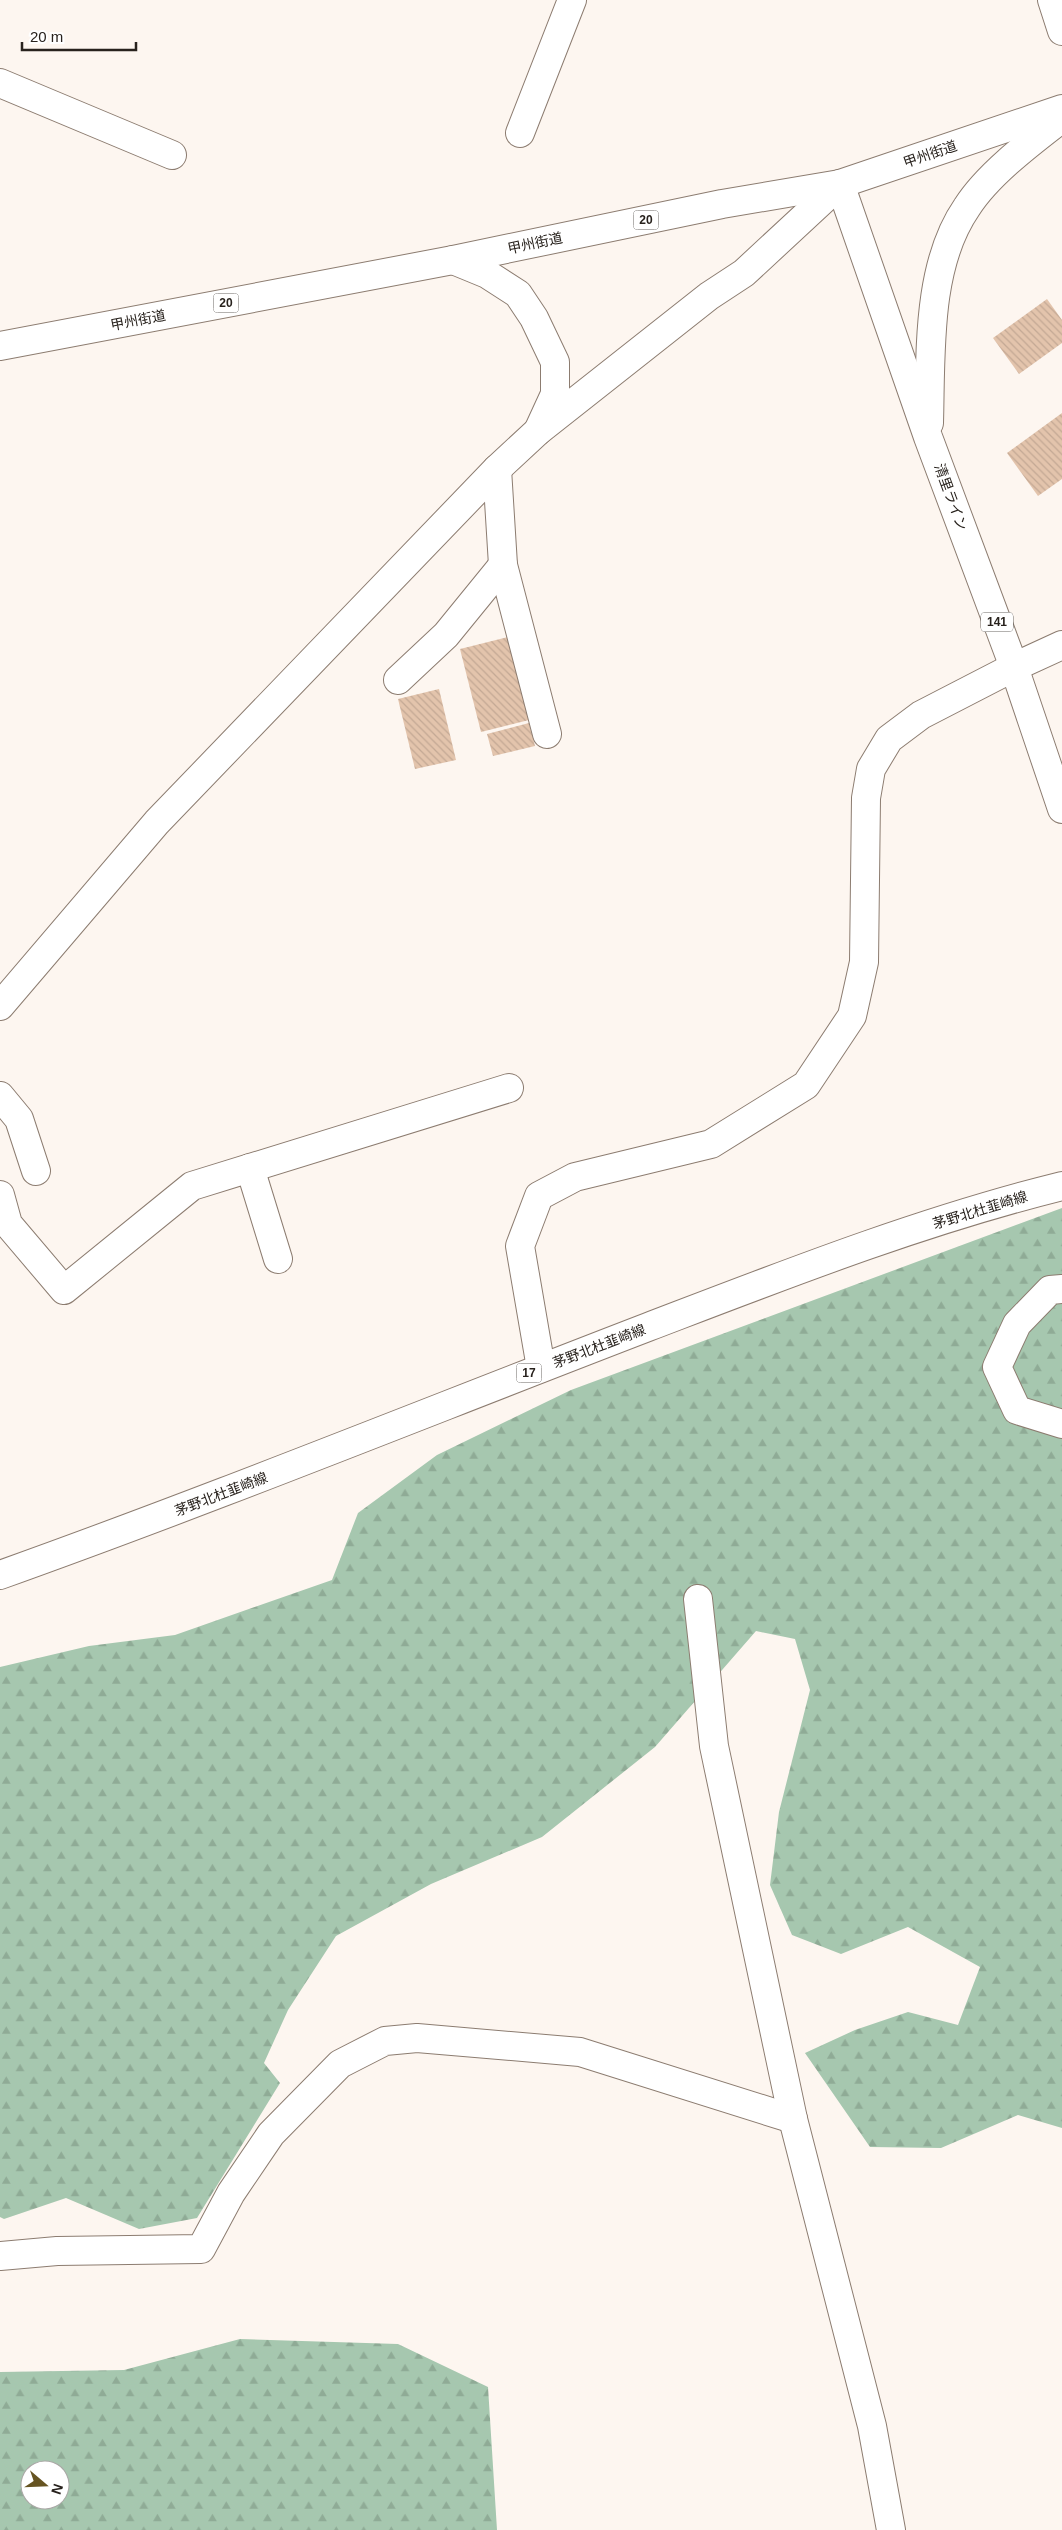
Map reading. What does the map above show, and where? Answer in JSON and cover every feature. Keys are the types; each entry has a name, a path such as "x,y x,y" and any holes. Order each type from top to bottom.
{"main road":[{"path":"520,133 572,0"},
{"path":"1052,0 1062,31"},
{"path":"0,83 172,155"},
{"name":"甲州街道","path":"0,346 452,260 722,204 840,184 1062,109"},
{"path":"928,436 933,308 951,237 967,206 993,178 1062,118"},
{"path":"0,1006 157,822 497,469 538,431 709,296 744,273 840,184"},
{"name":"清里ライン","path":"840,184 928,436 1014,667 1062,809"},
{"path":"452,260 487,274 518,294 534,318 555,362 555,394 538,431"},
{"path":"497,469 503,565 547,734"},
{"path":"398,680 446,635 503,565"},
{"path":"541,1368 520,1246 539,1196 575,1177 711,1144 806,1085 852,1016 864,962 866,798 871,769 889,738 921,714 1062,645"},
{"path":"0,1195 8,1224 64,1290 192,1186 509,1088"},
{"path":"0,1096 19,1119 36,1171"},
{"path":"250,1168 278,1259"},
{"name":"茅野北杜韮崎線","path":"0,1575 162,1517 541,1368 764,1283 979,1208 1062,1186"},
{"path":"1062,1289 1050,1290 1017,1324 997,1367 1017,1410 1062,1424"},
{"path":"698,1598 714,1746 793,2119 872,2426 891,2530"},
{"path":"0,2256 57,2251 200,2249 231,2193 271,2134 340,2064 385,2041 417,2038 580,2052 793,2119"}],"green space":[{"path":"1062,1208 1062,2128 1018,2115 941,2148 870,2147 805,2053 855,2030 908,2012 958,2025 980,1967 908,1927 841,1954 792,1935 770,1885 779,1812 810,1690 795,1639 756,1631 655,1747 542,1837 431,1884 336,1936 288,2010 264,2063 280,2083 197,2218 139,2229 66,2198 4,2219 0,2217 0,1667 89,1646 175,1635 332,1580 358,1513 437,1455 571,1390"},
{"path":"240,2339 398,2344 488,2387 497,2530 0,2530 0,2372 124,2370"}],"building":[{"path":"1047,299 1062,320 1062,343 1019,374 993,338"},
{"path":"1062,413 1062,479 1038,496 1007,453"},
{"path":"508,637 529,720 481,732 460,649"},
{"path":"439,689 456,760 415,769 398,699"},
{"path":"529,723 535,746 493,756 487,734"}]}
